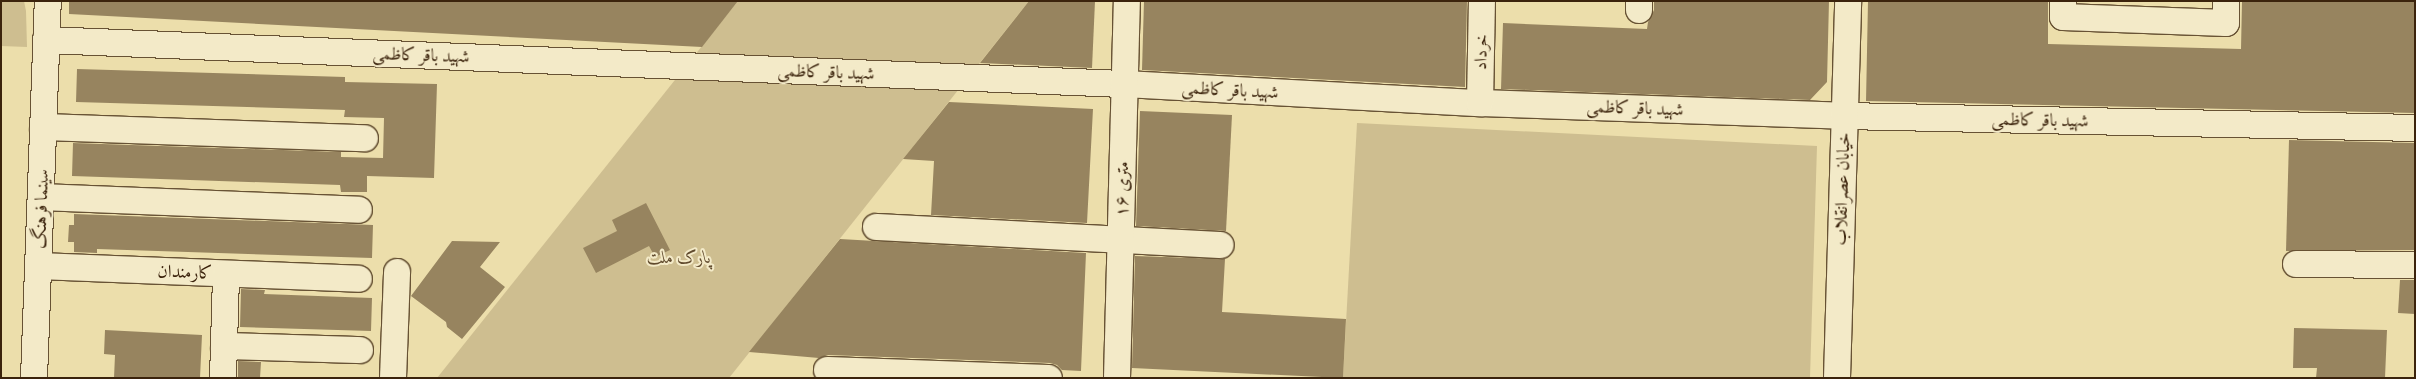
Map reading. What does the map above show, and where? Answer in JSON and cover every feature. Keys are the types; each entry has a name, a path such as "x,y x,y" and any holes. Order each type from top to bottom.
{"street":[{"name":"سینما فرهنگ","path":"34,378 48,1"},
{"name":"۱۶ متری","path":"1117,378 1127,1"},
{"name":"خرداد","path":"1480,103 1482,1"},
{"name":"خیابان عصرانقلاب","path":"1836,378 1848,1"},
{"path":"2063,1 2062,17 2226,23 2226,1"},
{"name":"شهید باقر کاظمی","path":"46,40 1124,84 1480,103 1844,116 2415,128"},
{"path":"43,127 365,138"},
{"path":"41,197 359,210"},
{"path":"876,228 1222,245"},
{"path":"2296,264 2415,266"},
{"name":"کارمندان","path":"39,266 226,274 223,378"},
{"path":"393,378 397,272"},
{"path":"226,274 360,279"},
{"path":"224,346 360,350"},
{"path":"827,370 1048,378"}],"green space":[{"path":"1,1 24,1 27,47 1,46"},
{"name":"پارک ملت","path":"738,1 1029,1 729,378 437,378"},
{"path":"1357,123 1817,146 1810,378 1343,378"}],"building":[{"path":"69,1 738,1 702,47 69,14"},
{"path":"1029,1 1095,1 1092,68 980,63"},
{"path":"1144,1 1467,1 1465,87 1142,70"},
{"path":"1654,1 1829,1 1827,82 1810,100 1501,89 1503,23 1647,29 1654,10"},
{"path":"1868,1 2048,1 2048,44 2241,49 2242,1 2415,1 2415,113 1866,101"},
{"path":"77,69 345,77 345,82 437,84 434,178 367,176 367,192 341,192 340,185 72,176 73,143 341,152 341,157 383,158 384,118 344,117 345,110 76,102"},
{"path":"949,102 1093,109 1087,223 931,215 934,161 903,159"},
{"path":"1140,111 1232,115 1226,231 1136,226"},
{"path":"2289,140 2415,143 2415,250 2286,251"},
{"path":"646,203 670,250 655,257 649,246 596,273 583,248 617,231 612,220"},
{"path":"74,214 373,225 372,258 97,249 97,253 74,252 74,242 68,242 69,225 74,225"},
{"path":"840,239 1086,253 1081,371 1062,370 1057,365 1050,363 828,355 819,358 749,352"},
{"path":"452,241 500,242 480,267 505,287 462,339 447,327 446,322 411,296"},
{"path":"1135,256 1225,259 1222,312 1346,319 1343,378 1132,368"},
{"path":"2400,280 2415,280 2415,314 2398,313"},
{"path":"241,289 265,290 264,294 372,298 371,331 240,327"},
{"path":"2294,328 2387,330 2385,378 2316,378 2317,368 2293,368"},
{"path":"105,330 202,335 200,378 114,378 115,355 104,354"},
{"path":"238,361 261,362 260,378 238,378"}]}
